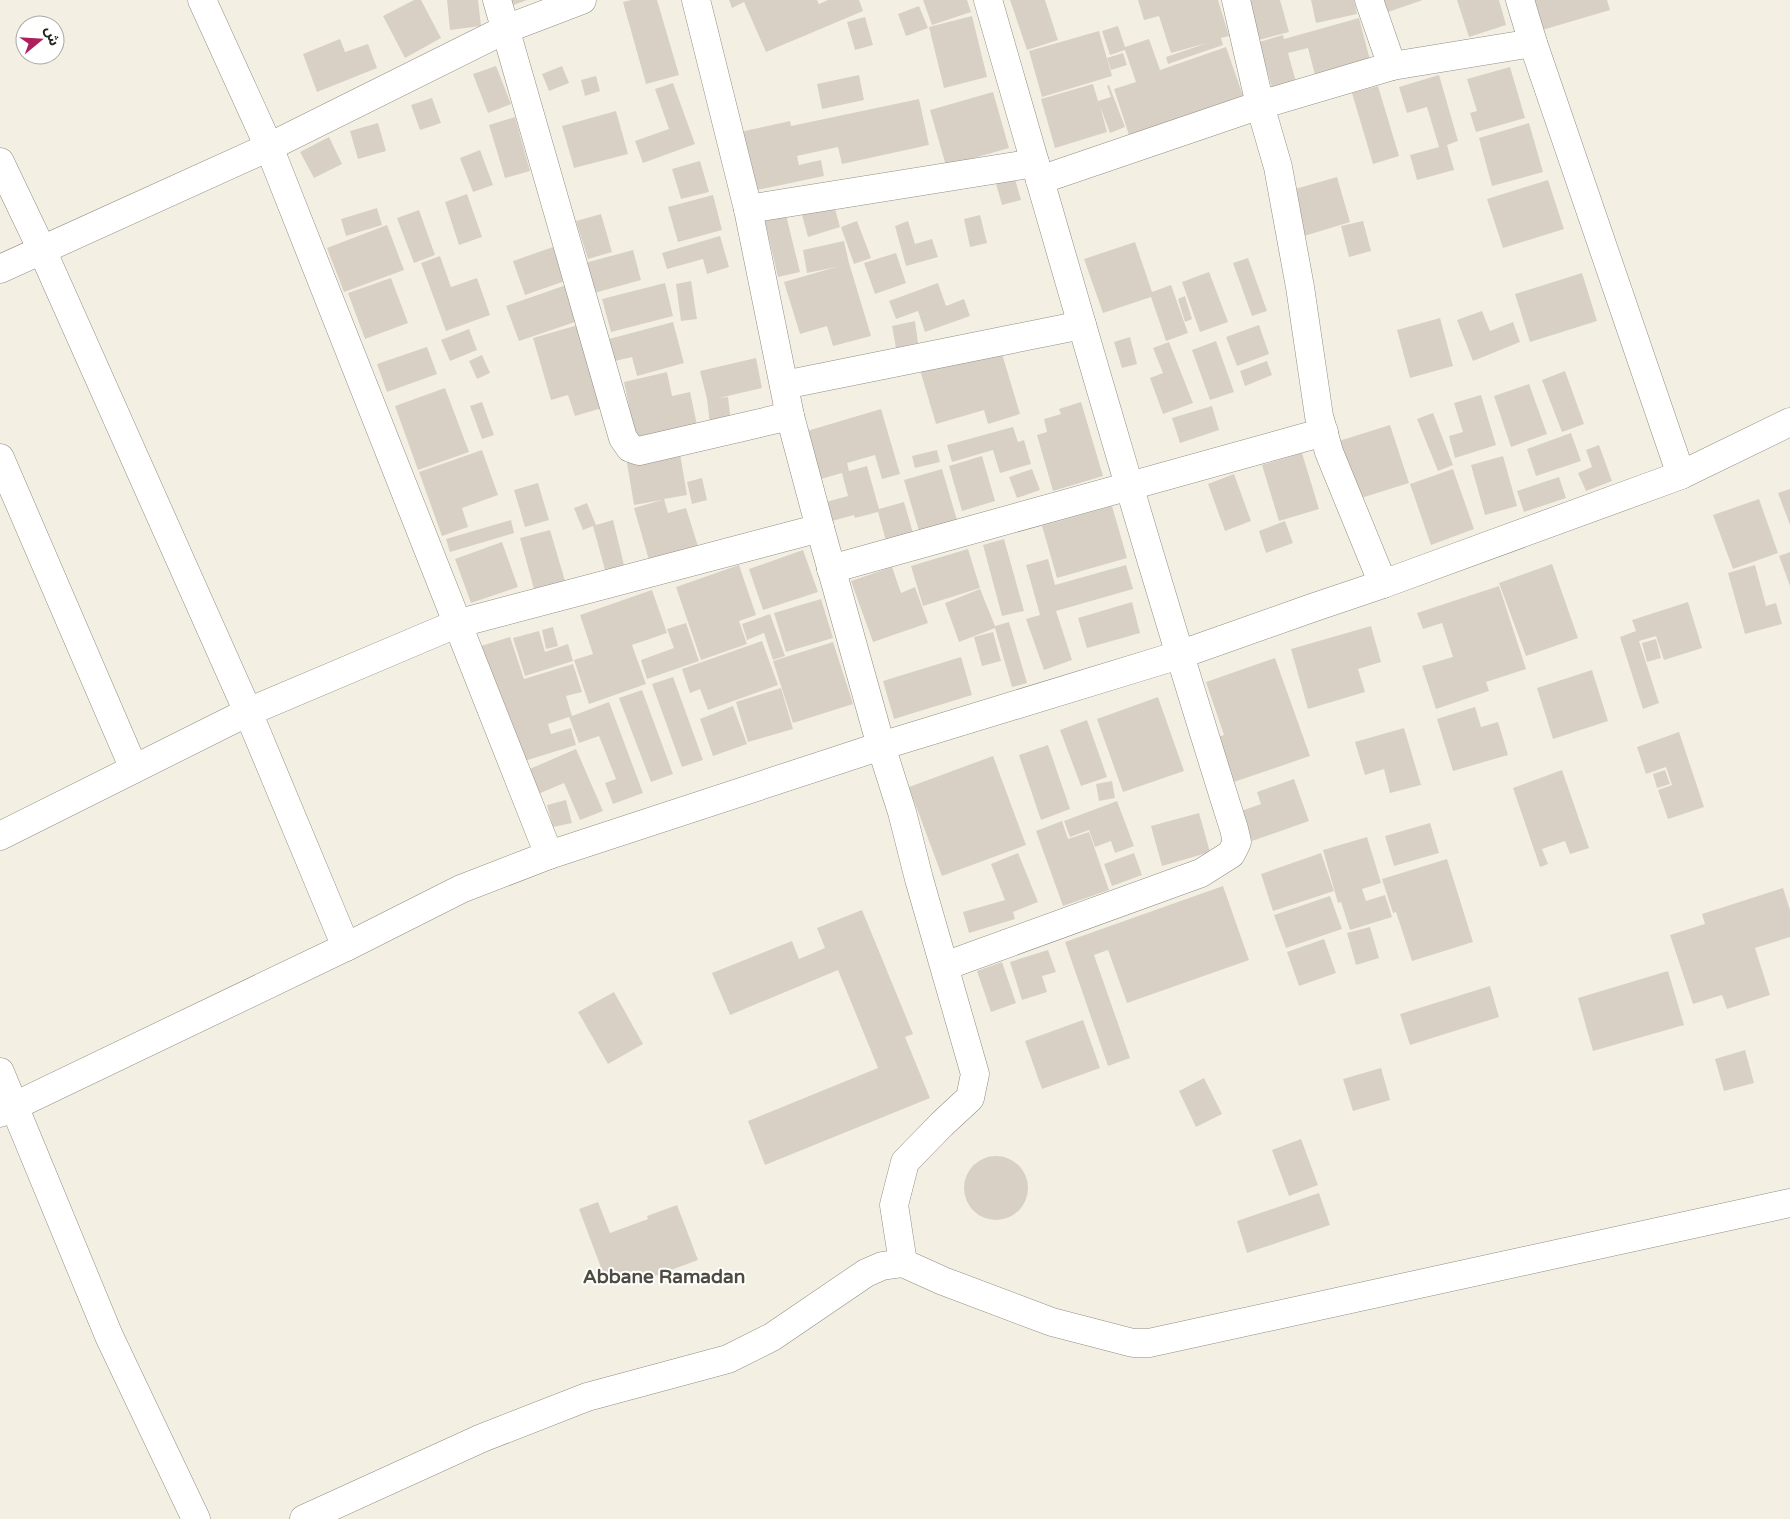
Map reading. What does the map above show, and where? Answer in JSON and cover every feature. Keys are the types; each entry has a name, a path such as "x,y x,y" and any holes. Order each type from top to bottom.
{"street":[{"path":"202,0 269,147 548,855"},
{"path":"497,0 623,438 630,448 639,451 790,416"},
{"path":"0,269 269,147 506,29 582,0"},
{"path":"696,0 748,209 790,416 880,746 902,812 919,879 975,1074 970,1098 905,1162 894,1205 903,1263"},
{"path":"945,966 1201,873 1231,854 1237,842 1129,486 988,0"},
{"path":"1236,0 1260,104 1278,167 1300,287 1319,416 1329,452 1383,584"},
{"path":"1369,0 1392,66"},
{"path":"1520,0 1533,43 1682,475"},
{"path":"748,209 1037,171 1392,66 1533,43"},
{"path":"0,162 42,250 248,712 346,947"},
{"path":"784,385 1082,325"},
{"path":"7,1110 461,890 548,855 880,746 1179,655 1309,608 1383,584 1682,475 1790,422"},
{"path":"831,569 1324,432"},
{"path":"0,458 134,769"},
{"path":"0,836 248,712 456,624 820,528"},
{"path":"0,1072 7,1110 109,1336 196,1519"},
{"path":"304,1519 482,1438 587,1397 728,1359 772,1337 866,1273 882,1266 903,1263 944,1281 1052,1322 1133,1344 1149,1343 1790,1203"}],"building":[{"path":"414,0 421,0 441,38 405,58 383,16"},
{"path":"447,0 478,0 481,26 450,30"},
{"path":"509,0 527,0 511,6"},
{"path":"631,0 657,0 679,75 646,84 623,2"},
{"path":"729,0 817,0 819,4 828,0 859,0 863,11 766,52 744,2 732,8"},
{"path":"923,0 967,0 971,12 932,25"},
{"path":"1010,0 1045,0 1058,40 1027,50"},
{"path":"1138,0 1218,0 1229,36 1221,38 1223,45 1168,64 1166,57 1207,43 1171,53 1159,16 1144,20"},
{"path":"1248,0 1280,0 1289,32 1259,40"},
{"path":"1311,0 1354,0 1357,14 1316,23"},
{"path":"1383,0 1423,0 1388,12"},
{"path":"1457,0 1499,0 1506,25 1469,37"},
{"path":"1530,0 1607,0 1610,10 1539,31"},
{"path":"919,6 928,28 906,36 898,14"},
{"path":"972,16 987,77 944,88 929,27"},
{"path":"865,17 873,45 855,50 847,22"},
{"path":"1359,18 1370,60 1315,75 1308,48 1288,53 1296,82 1272,88 1259,42 1283,35 1284,39"},
{"path":"1118,26 1125,47 1149,39 1160,70 1226,47 1243,96 1129,135 1114,89 1136,82 1125,50 1110,55 1102,31"},
{"path":"1099,31 1112,76 1042,97 1029,51"},
{"path":"340,39 345,52 368,44 377,68 317,92 303,54"},
{"path":"1123,53 1127,65 1111,70 1107,58"},
{"path":"496,66 511,104 488,113 473,74"},
{"path":"562,66 569,83 549,91 542,74"},
{"path":"1510,67 1525,118 1476,132 1470,113 1477,111 1467,79"},
{"path":"859,75 864,100 822,109 817,84"},
{"path":"1439,75 1458,141 1447,145 1454,170 1417,180 1410,155 1439,147 1427,107 1407,113 1399,87"},
{"path":"596,76 600,91 585,96 581,80"},
{"path":"673,83 695,144 643,163 635,141 669,129 655,89"},
{"path":"1093,84 1098,101 1111,97 1107,86 1109,85 1125,127 1110,133 1100,106 1107,132 1055,148 1041,99"},
{"path":"1378,86 1399,156 1373,164 1352,93"},
{"path":"993,92 1009,148 946,166 930,110"},
{"path":"432,98 441,123 420,130 411,105"},
{"path":"919,99 929,145 842,164 838,147 797,156 799,165 821,160 824,176 752,191 740,132 790,121 791,126"},
{"path":"616,111 628,154 574,168 562,126"},
{"path":"515,117 530,171 505,178 489,125"},
{"path":"378,123 386,151 358,159 350,131"},
{"path":"1529,123 1543,172 1492,186 1479,138"},
{"path":"329,137 342,164 314,178 300,152"},
{"path":"480,150 493,185 473,192 460,158"},
{"path":"700,161 709,192 681,199 672,169"},
{"path":"1013,172 1021,200 1002,205 994,177"},
{"path":"1337,177 1350,222 1301,237 1288,191"},
{"path":"1548,180 1564,229 1503,248 1487,199"},
{"path":"467,194 482,237 459,245 445,202"},
{"path":"713,195 722,230 678,242 668,207"},
{"path":"834,205 840,227 808,237 802,215"},
{"path":"377,208 382,225 346,236 341,219"},
{"path":"419,210 435,255 414,263 397,218"},
{"path":"601,214 612,252 588,259 576,221"},
{"path":"786,215 800,272 778,277 765,221"},
{"path":"980,215 987,243 970,247 964,219"},
{"path":"857,221 871,258 854,264 841,227"},
{"path":"908,221 915,244 932,239 938,257 906,266 895,226"},
{"path":"1363,221 1371,251 1349,257 1341,226"},
{"path":"387,225 404,270 344,292 327,248"},
{"path":"720,236 729,267 707,274 703,259 667,269 662,253"},
{"path":"844,241 871,336 833,346 827,326 800,334 784,282 836,267 807,273 803,250"},
{"path":"1135,242 1152,292 1171,285 1188,333 1166,341 1151,297 1103,313 1084,259"},
{"path":"553,247 565,281 525,295 513,261"},
{"path":"633,250 641,280 594,293 585,263"},
{"path":"896,253 906,283 875,294 864,263"},
{"path":"440,256 451,287 477,278 490,315 446,331 421,263"},
{"path":"1248,258 1267,311 1252,316 1233,263"},
{"path":"1209,272 1228,322 1200,332 1182,282"},
{"path":"1582,273 1597,321 1530,342 1515,294"},
{"path":"391,278 408,323 365,339 348,293"},
{"path":"691,281 697,319 681,321 676,284"},
{"path":"665,283 673,316 611,332 602,299"},
{"path":"938,283 946,306 964,299 970,316 925,332 918,311 896,319 889,301"},
{"path":"569,284 581,320 519,341 506,306"},
{"path":"1185,296 1192,319 1185,322 1178,299"},
{"path":"1482,311 1490,331 1513,322 1520,342 1473,361 1457,320"},
{"path":"1440,318 1453,366 1410,378 1397,330"},
{"path":"915,321 918,343 896,348 892,326"},
{"path":"673,322 684,363 637,376 632,357 615,361 609,339"},
{"path":"578,325 602,408 575,416 568,395 551,400 533,338"},
{"path":"1259,325 1269,354 1237,366 1226,337"},
{"path":"469,329 477,350 450,361 441,340"},
{"path":"1130,337 1137,364 1122,368 1114,342"},
{"path":"1216,341 1234,392 1210,400 1192,350"},
{"path":"1169,342 1193,403 1163,414 1150,378 1163,373 1153,348"},
{"path":"427,347 437,374 387,392 377,364"},
{"path":"1000,347 1020,414 988,424 984,410 936,424 920,370"},
{"path":"482,355 490,373 477,379 469,361"},
{"path":"756,358 762,388 719,398 728,397 731,422 710,425 707,399 700,371"},
{"path":"1267,361 1272,375 1245,386 1240,371"},
{"path":"1565,371 1584,424 1562,432 1542,380"},
{"path":"667,372 672,396 690,392 697,425 636,439 624,382"},
{"path":"1529,384 1547,434 1511,447 1494,396"},
{"path":"445,388 469,452 418,470 395,406"},
{"path":"1481,395 1496,445 1455,458 1449,436 1463,432 1454,403"},
{"path":"482,402 494,435 482,439 470,406"},
{"path":"1081,402 1103,476 1053,491 1037,435 1047,432 1044,419 1061,414 1059,409"},
{"path":"1212,406 1219,430 1180,443 1172,418"},
{"path":"881,409 900,474 882,479 875,455 847,463 849,471 867,466 879,509 904,502 913,533 886,541 878,512 855,518 854,515 832,521 826,502 848,496 842,473 821,479 807,431"},
{"path":"1433,413 1453,465 1438,471 1417,419"},
{"path":"1390,425 1409,483 1358,499 1339,441"},
{"path":"1013,427 1018,442 1024,440 1031,464 1000,473 993,450 952,462 947,445"},
{"path":"1571,433 1581,461 1536,476 1527,449"},
{"path":"1599,445 1612,481 1586,491 1578,473 1592,467 1586,450"},
{"path":"679,448 687,495 664,499 668,513 686,508 698,546 649,560 634,508 662,500 634,505 626,457"},
{"path":"482,450 498,495 462,508 468,527 442,536 419,472"},
{"path":"937,450 940,462 915,468 912,456"},
{"path":"1302,453 1319,509 1279,521 1262,465"},
{"path":"982,456 995,501 962,511 949,466"},
{"path":"1503,456 1517,506 1485,515 1471,465"},
{"path":"942,469 957,520 919,531 904,480"},
{"path":"1032,469 1040,490 1017,498 1009,477"},
{"path":"1453,469 1474,529 1431,545 1410,484"},
{"path":"1234,474 1251,521 1225,531 1208,484"},
{"path":"1559,477 1566,498 1524,512 1517,491"},
{"path":"702,478 707,500 692,504 687,482"},
{"path":"538,483 549,520 525,527 514,490"},
{"path":"1790,489 1790,525 1778,493"},
{"path":"1759,499 1778,553 1733,569 1713,515"},
{"path":"587,503 596,525 613,520 624,565 605,570 593,526 583,530 574,508"},
{"path":"1112,506 1127,558 1057,578 1042,526"},
{"path":"511,520 514,533 450,552 446,539"},
{"path":"1285,521 1293,543 1266,553 1259,531"},
{"path":"550,530 565,581 534,589 520,538"},
{"path":"1004,539 1024,611 1002,616 983,545"},
{"path":"502,542 518,587 471,603 455,559"},
{"path":"968,549 980,588 923,606 911,566"},
{"path":"803,550 818,592 763,610 749,569"},
{"path":"1790,552 1790,586 1779,556"},
{"path":"1048,559 1055,585 1126,565 1133,589 1056,611 1072,660 1044,670 1026,619 1040,615 1026,565"},
{"path":"1552,564 1578,638 1526,656 1499,583"},
{"path":"739,565 756,615 739,621 747,644 701,660 676,587"},
{"path":"1755,565 1766,606 1776,603 1782,624 1745,634 1728,573"},
{"path":"892,567 901,593 915,587 928,623 873,642 851,581"},
{"path":"1499,586 1526,669 1486,682 1489,691 1436,709 1422,666 1453,657 1442,623 1423,629 1417,613"},
{"path":"980,589 995,626 1009,622 1027,683 1012,687 995,628 959,642 945,603"},
{"path":"652,590 667,633 632,645 646,684 589,704 574,660 593,654 580,615"},
{"path":"821,599 833,638 786,652 774,613"},
{"path":"1132,602 1140,633 1087,648 1078,618"},
{"path":"1688,602 1702,648 1664,660 1656,636 1639,641 1659,703 1643,709 1620,637 1636,631 1632,620"},
{"path":"770,614 785,656 773,660 764,633 747,640 742,624"},
{"path":"686,623 699,661 647,679 641,660 674,648 667,629"},
{"path":"1371,626 1381,662 1358,669 1365,692 1308,709 1291,649"},
{"path":"553,627 558,646 546,649 542,630"},
{"path":"539,631 545,652 568,644 573,661 525,676 513,638"},
{"path":"993,632 1001,661 982,666 974,637"},
{"path":"510,637 524,679 573,664 582,692 566,696 572,716 609,702 643,793 613,804 605,783 616,779 599,736 579,743 569,717 548,724 551,734 571,728 576,745 518,763 481,646"},
{"path":"1656,639 1661,658 1647,662 1642,643"},
{"path":"762,641 778,685 708,710 700,689 690,693 682,669"},
{"path":"833,642 853,704 793,723 773,661"},
{"path":"961,657 972,695 894,719 883,681"},
{"path":"1275,658 1310,756 1231,783 1215,738 1224,735 1206,682"},
{"path":"1592,670 1608,721 1553,739 1537,688"},
{"path":"673,677 703,760 682,767 652,684"},
{"path":"781,688 793,729 748,742 736,702"},
{"path":"642,690 673,774 651,782 619,698"},
{"path":"1158,697 1184,771 1123,792 1097,719"},
{"path":"733,706 747,744 713,756 700,719"},
{"path":"1475,707 1481,727 1498,722 1508,755 1453,771 1437,719"},
{"path":"1087,720 1107,777 1081,786 1060,730"},
{"path":"1404,728 1421,785 1390,793 1384,769 1365,775 1355,742"},
{"path":"1679,732 1704,807 1668,819 1658,790 1672,785 1666,767 1646,774 1637,747"},
{"path":"1048,745 1070,809 1041,820 1019,755"},
{"path":"576,749 603,811 580,820 564,783 536,795 525,771"},
{"path":"993,756 1026,845 942,876 909,787"},
{"path":"1562,770 1589,848 1570,854 1565,841 1542,849 1548,864 1540,867 1513,788"},
{"path":"1665,770 1670,784 1657,788 1653,774"},
{"path":"1294,779 1309,821 1252,841 1241,811 1261,804 1257,792"},
{"path":"1112,781 1115,798 1099,801 1096,784"},
{"path":"566,800 572,823 553,827 547,805"},
{"path":"1117,801 1134,846 1115,853 1111,841 1095,847 1089,830 1070,837 1064,821"},
{"path":"1199,813 1210,852 1162,866 1151,826"},
{"path":"1062,821 1068,839 1089,832 1109,890 1063,906 1036,831"},
{"path":"1430,823 1439,853 1394,866 1385,836"},
{"path":"1367,837 1381,883 1362,889 1366,901 1385,895 1392,917 1350,930 1341,902 1338,903 1323,850"},
{"path":"1018,853 1038,902 1013,912 1015,919 969,933 963,912 1005,900 991,864"},
{"path":"1134,853 1142,875 1112,886 1104,864"},
{"path":"1321,853 1334,891 1273,911 1261,874"},
{"path":"1447,859 1473,942 1412,961 1396,912 1393,913 1382,879"},
{"path":"1223,886 1249,960 1127,1003 1108,950 1094,955 1130,1058 1108,1066 1065,942"},
{"path":"1783,888 1790,910 1790,937 1755,948 1770,995 1727,1009 1722,995 1693,1004 1670,935 1705,924 1702,914"},
{"path":"1330,896 1342,929 1286,948 1274,915"},
{"path":"862,910 913,1034 905,1037 930,1098 765,1165 748,1121 878,1068 838,970 730,1015 712,973 792,941 799,959 825,948 817,928"},
{"path":"1370,927 1379,958 1356,965 1347,933"},
{"path":"1324,939 1336,973 1299,986 1287,952"},
{"path":"1048,950 1056,972 1042,976 1047,992 1022,1000 1010,962"},
{"path":"1002,962 1016,1003 991,1012 977,971"},
{"path":"1668,971 1684,1025 1593,1051 1578,998"},
{"path":"1490,986 1499,1017 1410,1045 1400,1014"},
{"path":"614,992 643,1044 608,1064 578,1012"},
{"path":"1083,1020 1100,1068 1042,1089 1025,1041"},
{"path":"1745,1050 1754,1083 1724,1091 1715,1059"},
{"path":"1381,1068 1390,1100 1353,1111 1343,1079"},
{"path":"1204,1078 1222,1114 1196,1127 1179,1091"},
{"path":"1301,1139 1318,1185 1289,1196 1272,1150"},
{"path":"996,1156 1008,1158 1019,1165 1026,1176 1028,1188 1026,1200 1019,1211 1008,1218 996,1220 984,1218 973,1211 966,1200 964,1188 966,1176 973,1165 984,1158"},
{"path":"1319,1193 1330,1225 1247,1253 1237,1221"},
{"path":"598,1202 610,1233 648,1219 647,1216 677,1205 698,1260 636,1283 632,1272 606,1281 579,1209"}],"district":[{"name":"Abbane Ramadan","path":"664,1277"}]}
